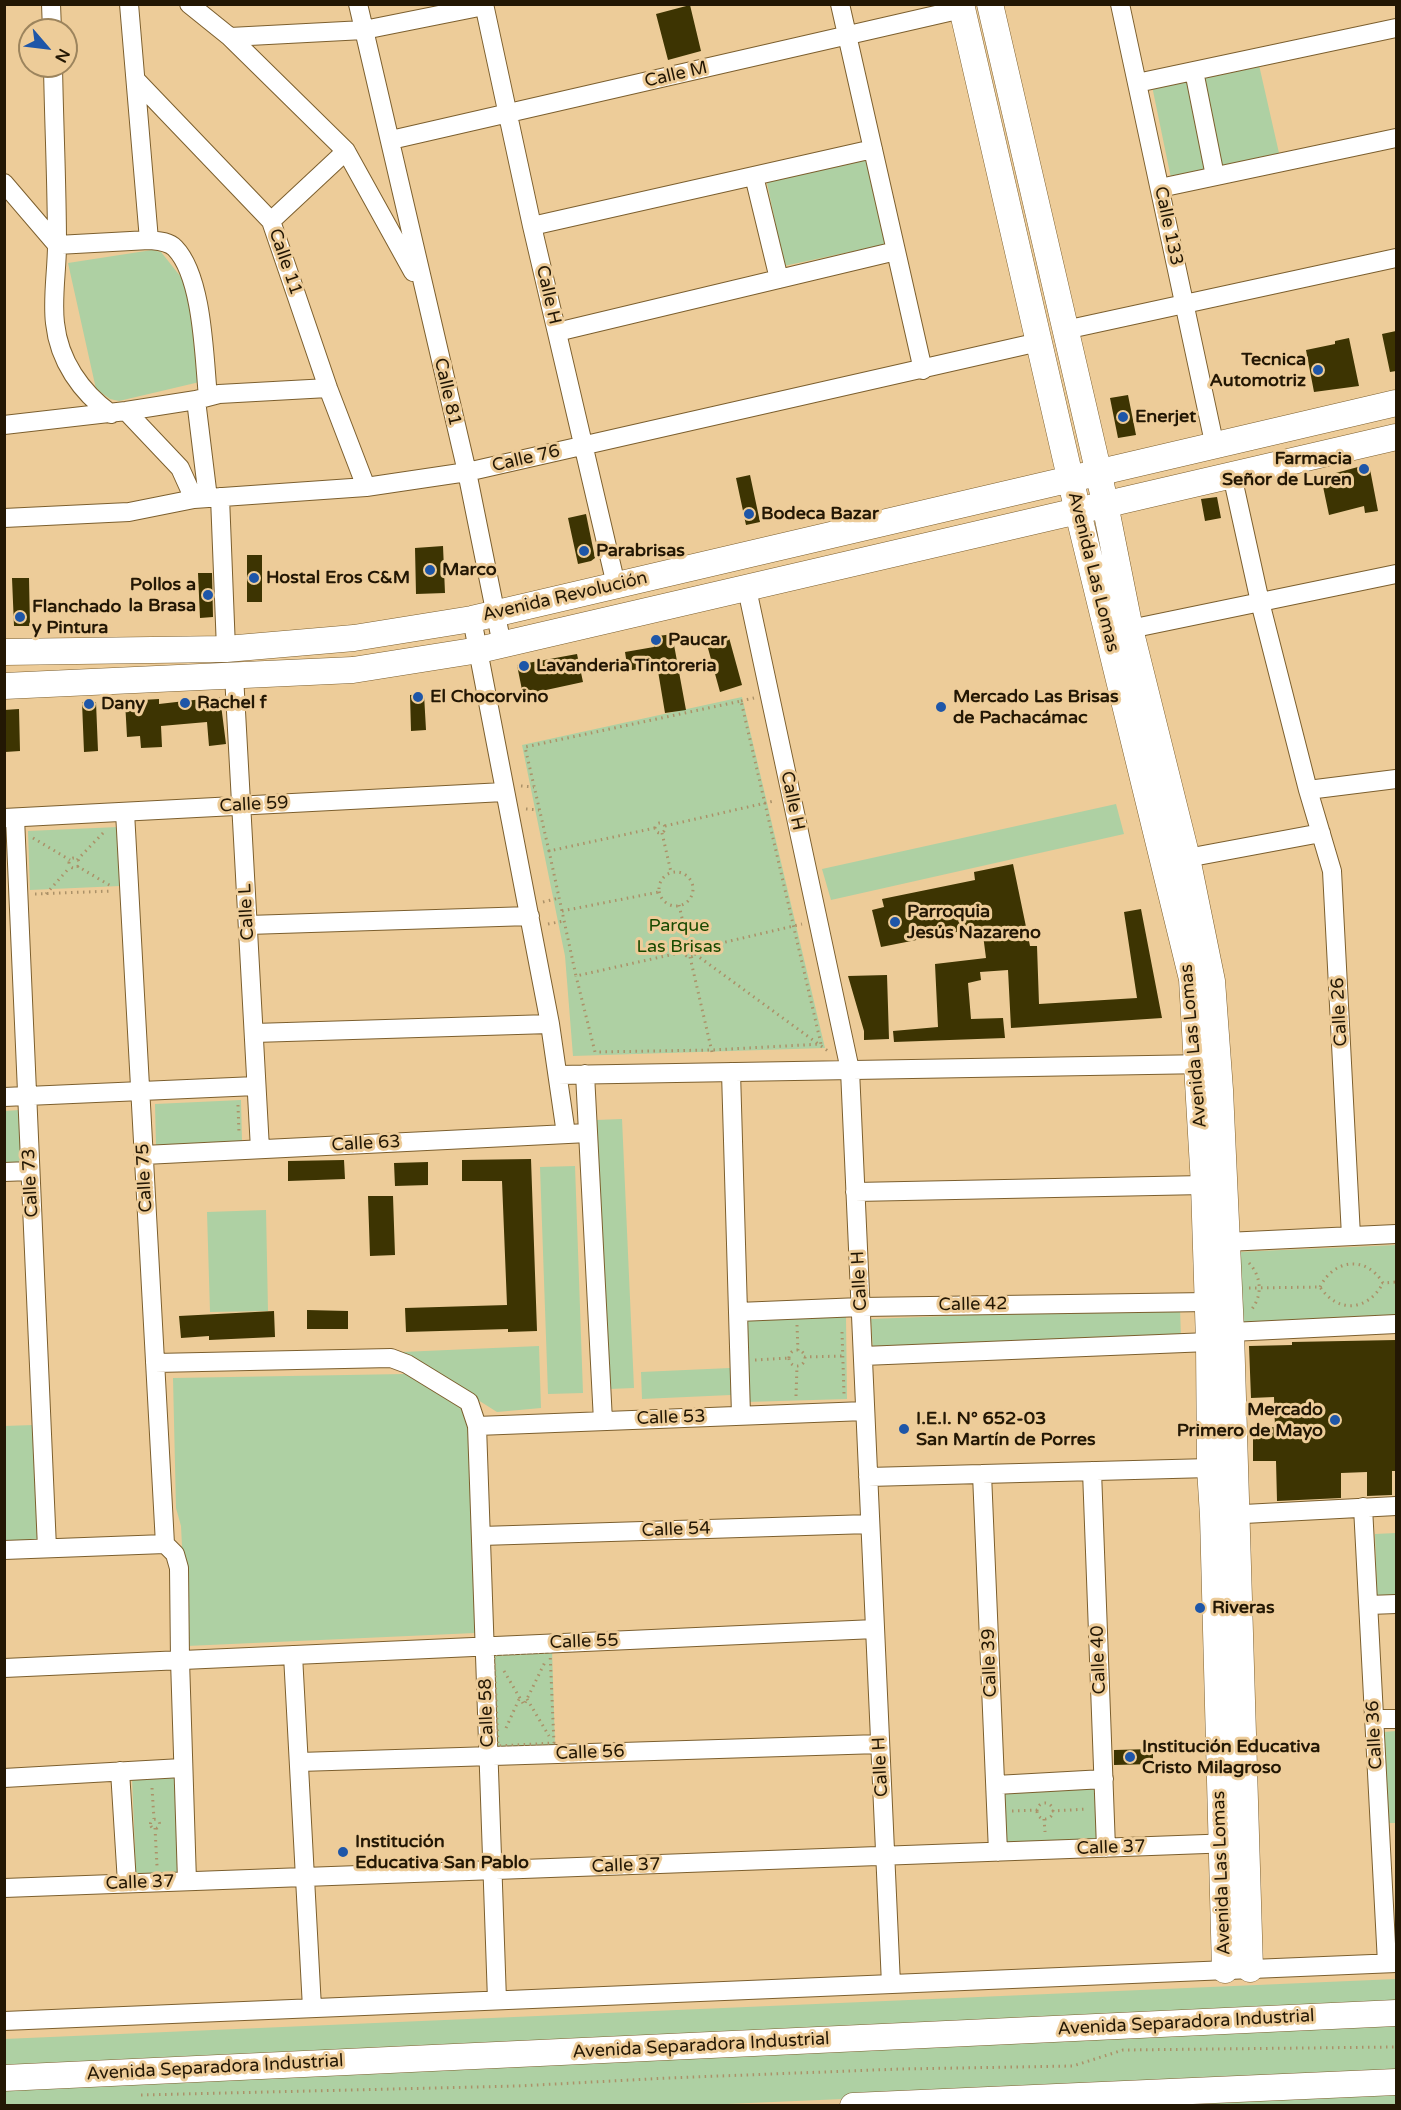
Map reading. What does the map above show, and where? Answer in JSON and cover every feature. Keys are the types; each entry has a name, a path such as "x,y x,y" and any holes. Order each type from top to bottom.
{"street":[{"path":"129,4 148,240"},
{"path":"189,4 230,37 346,151 423,289"},
{"name":"Calle 81","path":"358,4 467,472 484,616 491,648 504,792 550,1023 566,1134"},
{"path":"840,4 923,370"},
{"name":"Avenida Las Lomas","path":"990,4 1099,474 1130,629 1187,858 1212,981 1204,1185 1208,1302 1220,1337 1225,1515 1247,1843 1250,1969"},
{"name":"Calle 133","path":"1120,4 1215,447"},
{"path":"230,37 364,30 484,5"},
{"name":"Calle H","path":"484,5 506,114 616,585"},
{"name":"Calle M","path":"391,140 961,7"},
{"name":"Avenida Las Lomas","path":"961,7 1078,512 1192,979 1208,1064 1229,1288 1220,1337 1210,1468 1225,1515 1221,1844 1225,1970"},
{"path":"1137,83 1396,28"},
{"path":"1194,71 1215,176"},
{"path":"53,78 57,245 55,323 67,364 81,388 95,402 118,412 180,468 207,498"},
{"name":"Calle 11","path":"136,80 272,221 328,388 366,488"},
{"path":"1160,188 1396,138"},
{"path":"532,226 873,150"},
{"path":"272,221 346,151"},
{"path":"754,176 779,279"},
{"path":"4,183 57,245"},
{"path":"57,245 162,241 174,246 187,265 198,303 207,498 226,649"},
{"path":"557,332 896,251"},
{"path":"1065,330 1396,258"},
{"name":"Calle 76","path":"4,518 129,512 207,498 366,488 467,472 1039,342"},
{"path":"4,425 118,412 202,399 219,394 328,388"},
{"name":"Avenida Revolución","path":"4,652 226,649 354,638 484,616 1396,403"},
{"name":"Avenida Revolución","path":"4,686 353,670 491,648 1396,437"},
{"name":"Calle 26","path":"1232,475 1260,602 1308,790 1332,871 1351,1236"},
{"path":"1130,629 1396,574"},
{"name":"Calle H","path":"747,588 850,1070 891,1984"},
{"name":"Calle L","path":"234,675 260,1149"},
{"path":"1308,790 1396,779"},
{"name":"Calle 59","path":"12,821 125,812 504,792"},
{"name":"Calle 75","path":"125,812 165,1544"},
{"name":"Calle 73","path":"12,821 18,895 47,1548"},
{"path":"1187,858 1321,833"},
{"path":"248,926 530,916"},
{"path":"254,1033 550,1023"},
{"path":"558,1074 1208,1064"},
{"path":"724,1072 738,1312 741,1415"},
{"path":"585,1074 603,1421"},
{"path":"4,1097 256,1086"},
{"name":"Calle 63","path":"144,1155 588,1133"},
{"path":"4,1172 30,1171"},
{"path":"855,1192 1204,1185"},
{"path":"1226,1242 1396,1234"},
{"name":"Calle 42","path":"738,1312 861,1307 1208,1302"},
{"path":"863,1356 1220,1337 1396,1324"},
{"path":"155,1363 391,1358 407,1364 469,1402 477,1426"},
{"name":"Calle 53","path":"477,1426 865,1411"},
{"name":"Calle 58","path":"477,1426 481,1536 495,1753 493,1870 497,2000"},
{"path":"868,1477 1210,1468"},
{"name":"Calle 40","path":"1092,1471 1099,1780 1106,1848"},
{"name":"Calle 39","path":"982,1474 998,1852"},
{"path":"1225,1515 1396,1506"},
{"name":"Calle 36","path":"1363,1507 1374,1719 1388,1838 1392,1963"},
{"name":"Calle 54","path":"481,1536 870,1524"},
{"path":"4,1550 165,1544 175,1554 179,1568 182,1768 187,1881"},
{"path":"1369,1605 1396,1604"},
{"name":"Calle 55","path":"4,1668 293,1655 551,1648 875,1629"},
{"path":"293,1655 312,2008"},
{"path":"1374,1719 1396,1719"},
{"name":"Calle 56","path":"299,1762 495,1753 880,1744"},
{"path":"4,1778 182,1768"},
{"path":"120,1771 128,1884"},
{"path":"996,1785 1099,1780"},
{"name":"Calle 37","path":"4,1888 1247,1843"},
{"path":"4,2021 1392,1963"},
{"name":"Avenida Separadora Industrial","path":"4,2078 1396,2013"},
{"path":"853,2106 1396,2082"}],"path":[{"path":"741,701 821,1044 712,1050 595,1052 525,747 741,701"},
{"path":"549,852 655,828 659,823 665,826 791,797"},
{"path":"77,866 77,860 125,812"},
{"path":"12,821 70,860 75,858 77,860"},
{"path":"98,827 111,826"},
{"path":"665,826 662,833 671,873"},
{"path":"655,828 658,833 662,833"},
{"path":"46,894 70,867 70,860"},
{"path":"18,895 120,891 77,866 70,867"},
{"path":"671,873 682,873 692,886 692,892 687,901 679,905 667,904 659,892 662,880 671,873"},
{"path":"562,911 659,892"},
{"path":"679,905 688,944"},
{"path":"696,949 818,920"},
{"path":"683,952 683,948 688,944 694,945 696,949"},
{"path":"690,957 695,954 696,949"},
{"path":"576,976 683,952"},
{"path":"683,952 690,957"},
{"path":"695,954 821,1044 850,1070"},
{"path":"690,957 712,1050 724,1072"},
{"path":"238,1105 240,1138"},
{"path":"1351,1257 1351,1263"},
{"path":"1320,1287 1329,1273 1351,1263 1373,1271 1383,1283"},
{"path":"1320,1287 1330,1299 1345,1306 1354,1306 1371,1299 1383,1283 1396,1282"},
{"path":"1229,1288 1320,1287"},
{"path":"797,1322 798,1351"},
{"path":"842,1332 844,1395"},
{"path":"798,1351 804,1357"},
{"path":"789,1358 793,1352 798,1351"},
{"path":"804,1357 843,1356"},
{"path":"797,1366 803,1362 804,1357"},
{"path":"749,1360 789,1358"},
{"path":"789,1358 790,1363 797,1366"},
{"path":"796,1396 797,1366"},
{"path":"489,1649 551,1648"},
{"path":"489,1649 524,1705 551,1648"},
{"path":"551,1648 554,1743"},
{"path":"489,1649 495,1753"},
{"path":"495,1753 520,1697"},
{"path":"527,1699 554,1743"},
{"path":"495,1753 554,1743"},
{"path":"152,1778 154,1819 150,1823 155,1828 157,1872"},
{"path":"1052,1811 1095,1808 1099,1780"},
{"path":"1037,1810 1039,1806 1046,1803 1051,1806 1051,1816 1044,1819"},
{"path":"996,1811 1037,1810"},
{"path":"1037,1810 1038,1815 1044,1819"},
{"path":"154,1819 160,1822 155,1828"},
{"path":"1044,1819 1045,1836"},
{"path":"132,2095 518,2086 761,2074 1073,2066 1123,2050 1396,2047"}],"green space":[{"path":"1259,65 1279,153 1221,166 1202,78"},
{"path":"1189,78 1208,170 1171,178 1152,86"},
{"path":"868,155 887,244 784,266 766,178"},
{"path":"152,250 161,252 189,287 208,380 119,401 110,399 96,389 68,263"},
{"name":"Parque Las Brisas","path":"742,697 825,1048 573,1056 565,956 522,745"},
{"path":"1116,804 1124,834 831,900 822,869"},
{"path":"118,827 120,886 30,890 28,831"},
{"path":"241,1100 242,1142 156,1145 155,1104"},
{"path":"20,1110 23,1173 5,1173 4,1111"},
{"path":"622,1119 634,1388 609,1389 596,1120"},
{"path":"575,1166 583,1393 548,1394 540,1167"},
{"path":"266,1210 268,1311 210,1312 207,1212"},
{"path":"1396,1245 1396,1315 1238,1323 1236,1252"},
{"path":"1180,1307 1181,1339 873,1351 871,1319"},
{"path":"846,1317 847,1399 746,1402 745,1319"},
{"path":"539,1346 541,1408 497,1412 402,1352"},
{"path":"730,1368 731,1395 642,1399 641,1372"},
{"path":"405,1374 464,1410 468,1419 475,1633 187,1646 181,1526 176,1508 173,1378"},
{"path":"34,1425 37,1541 5,1542 4,1426"},
{"path":"1396,1533 1396,1595 1377,1596 1375,1534"},
{"path":"552,1649 555,1747 496,1749 492,1652"},
{"path":"1396,1731 1396,1823 1388,1823 1383,1732"},
{"path":"176,1776 180,1873 136,1875 132,1778"},
{"path":"1097,1787 1099,1842 1002,1845 1000,1790"},
{"path":"1396,1979 1396,2006 5,2070 4,2039"},
{"path":"1396,2020 1396,2075 681,2106 5,2106 4,2085"},
{"path":"1396,2092 1396,2106 1073,2106"}],"building":[{"path":"690,5 701,51 668,60 656,14"},
{"path":"1396,331 1396,371 1390,372 1382,334"},
{"path":"1349,338 1359,386 1314,392 1306,350 1335,344 1335,341"},
{"name":"Enerjet","path":"1128,395 1136,435 1118,438 1110,398"},
{"path":"1369,464 1378,511 1365,513 1364,506 1329,515 1321,477"},
{"path":"750,475 760,522 746,525 736,478"},
{"path":"1217,497 1221,518 1205,521 1201,499"},
{"path":"586,514 595,558 578,564 568,518"},
{"name":"Marco","path":"443,546 445,593 416,594 415,548"},
{"name":"Hostal Eros C&M","path":"247,555 262,555 262,602 247,602"},
{"name":"Pollos a la Brasa","path":"198,573 212,573 213,617 200,618"},
{"path":"12,578 29,578 30,626 14,626"},
{"path":"672,634 686,710 665,713 657,665 628,671 625,652 654,647 652,637"},
{"path":"728,634 742,685 720,692 706,641"},
{"path":"577,654 583,682 523,695 517,665"},
{"path":"424,694 426,730 411,731 410,695"},
{"path":"220,697 226,744 209,746 207,722 161,726 162,747 141,748 140,736 127,737 125,701 159,699 159,704"},
{"path":"82,702 96,702 98,751 84,752"},
{"path":"19,709 20,751 5,752 4,710"},
{"path":"1013,864 1030,946 1037,946 1039,1004 1137,998 1124,912 1141,909 1162,1018 1011,1028 1008,970 980,972 981,980 968,983 971,1019 1003,1018 1005,1038 894,1042 893,1031 938,1027 935,964 986,958 982,927 881,947 872,910 884,907 882,899 975,880 974,872"},
{"path":"887,975 889,1039 864,1040 864,1031 848,976"},
{"path":"531,1159 537,1331 508,1332 508,1329 406,1332 405,1308 507,1305 502,1181 462,1181 462,1160"},
{"path":"344,1160 345,1179 288,1181 288,1161"},
{"path":"428,1162 428,1185 395,1186 394,1163"},
{"path":"368,1196 393,1196 395,1255 370,1256"},
{"path":"307,1310 348,1311 348,1329 307,1329"},
{"path":"274,1311 275,1337 209,1340 209,1336 181,1338 179,1316"},
{"name":"Mercado Primero de Mayo","path":"1396,1340 1396,1471 1392,1471 1392,1495 1367,1496 1367,1472 1341,1473 1341,1498 1277,1501 1276,1461 1253,1461 1253,1428 1275,1427 1274,1397 1251,1398 1249,1346 1292,1345 1292,1342"},
{"name":"Institución Educativa Cristo Milagroso","path":"1153,1749 1153,1764 1114,1765 1114,1750"}],"place":[{"name":"Tecnica Automotriz","path":"1318,370"},
{"name":"Enerjet","path":"1123,417"},
{"name":"Farmacia Señor de Luren","path":"1364,469"},
{"name":"Bodeca Bazar","path":"749,514"},
{"name":"Parabrisas","path":"584,551"},
{"name":"Marco","path":"430,570"},
{"name":"Hostal Eros C&M","path":"254,578"},
{"name":"Pollos a la Brasa","path":"208,595"},
{"name":"Flanchado y Pintura","path":"20,617"},
{"name":"Paucar","path":"656,640"},
{"name":"Lavanderia Tintoreria","path":"524,666"},
{"name":"El Chocorvino","path":"418,697"},
{"name":"Rachel f","path":"185,703"},
{"name":"Dany","path":"89,704"},
{"name":"Mercado Las Brisas de Pachacámac","path":"941,707"},
{"name":"Parroquia Jesús Nazareno","path":"895,922"},
{"name":"Mercado Primero de Mayo","path":"1335,1420"},
{"name":"I.E.I. N° 652-03 San Martín de Porres","path":"904,1429"},
{"name":"Riveras","path":"1200,1608"},
{"name":"Institución Educativa Cristo Milagroso","path":"1130,1757"},
{"name":"Institución Educativa San Pablo","path":"343,1852"}]}
